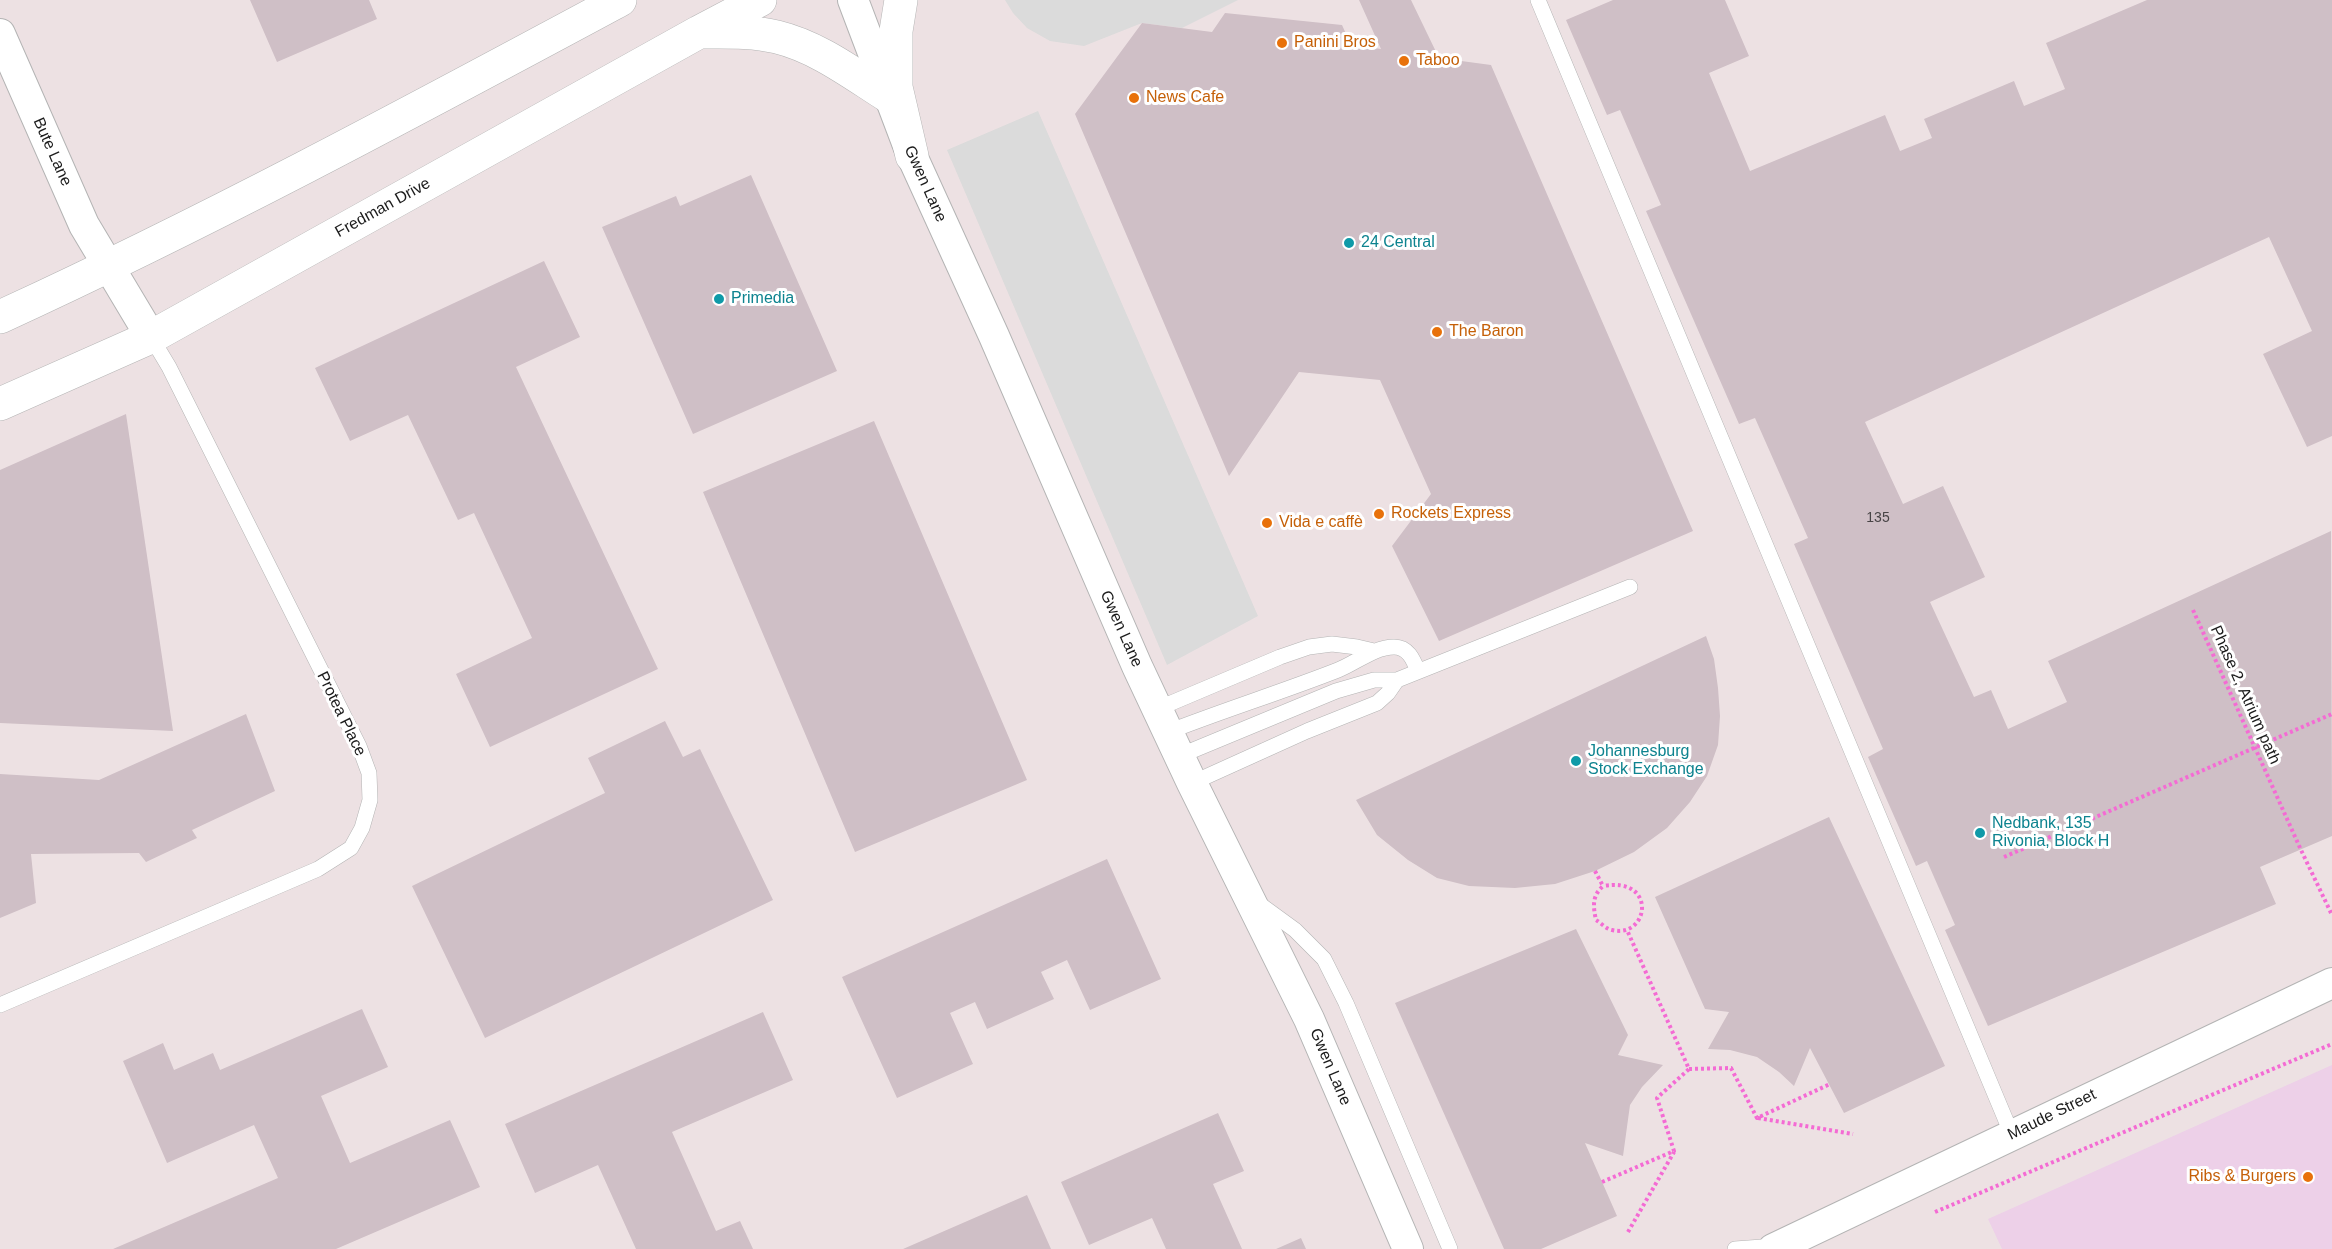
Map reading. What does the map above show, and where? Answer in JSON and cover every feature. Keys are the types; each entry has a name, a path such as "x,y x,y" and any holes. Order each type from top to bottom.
{"street":[{"path":"0,317 109,267 375,132 620,0"},
{"name":"Fredman Drive","path":"0,404 151,337 760,0"},
{"name":"Gwen Lane","path":"853,0 912,156 994,336 1168,732 1309,1019 1408,1249"},
{"path":"901,0 897,31 897,87 912,156"},
{"path":"699,32 743,32 777,37 830,59 888,96"},
{"name":"Bute Lane","path":"0,34 84,225 151,337"},
{"name":"Maude Street","path":"1776,1248 2332,983"}],"lane":[{"path":"1538,0 2012,1135"},
{"name":"Protea Place","path":"0,1005 318,868 351,848 362,828 370,800 369,773 359,746 169,367 151,337"},
{"path":"1168,732 1374,680 1397,680 1630,587"},
{"path":"1168,732 1280,657 1309,647 1332,644 1374,651"},
{"path":"1168,732 1336,671 1374,651 1394,647 1406,650 1413,658 1418,671"},
{"path":"1192,783 1307,731 1377,703 1397,680"},
{"path":"1246,894 1294,930 1324,959 1346,1003 1450,1249"},
{"path":"1735,1249 1776,1248"}],"path":[{"name":"Phase 2, Atrium path","path":"2193,610 2332,915"},
{"path":"2004,857 2332,714"},
{"path":"1595,871 1603,886"},
{"path":"1616,884 1631,886 1640,897 1642,910 1638,922 1627,930 1611,930 1596,920 1593,906 1596,892 1603,886 1616,884"},
{"path":"1627,930 1689,1069"},
{"path":"1925,1216 2332,1044"},
{"path":"1628,1232 1674,1151 1657,1098 1689,1069 1731,1068 1757,1118"},
{"path":"1757,1118 1830,1084"},
{"path":"1757,1118 1853,1134"},
{"path":"1602,1182 1674,1151"}],"shaded area":[{"path":"1005,0 1238,0 1182,28 1142,23 1084,46 1050,41 1027,28"},
{"path":"1038,111 1258,616 1167,665 947,150"},
{"path":"2332,1065 2332,1249 2002,1249 1988,1219"}],"building":[{"path":"250,0 369,0 377,19 277,62"},
{"name":"24 Central","path":"1359,0 1411,0 1439,58 1491,65 1693,531 1439,641 1392,546 1431,494 1380,380 1299,372 1229,476 1075,114 1142,23 1212,32 1225,13 1342,25 1351,45 1381,49"},
{"path":"1613,0 1725,0 1749,56 1709,73 1750,171 1885,115 1900,151 1932,138 1924,119 2014,81 2024,106 2065,89 2046,43 2147,0 2332,0 2332,436 2307,447 2263,354 2312,331 2269,237 1865,422 1903,504 1943,486 1985,577 1930,602 1974,697 1991,690 2008,729 2067,702 2048,661 2331,531 2332,836 2260,867 2276,904 1988,1026 1945,930 1955,925 1927,861 1916,866 1868,757 1883,749 1794,544 1808,538 1755,418 1739,424 1646,211 1661,205 1620,110 1607,115 1566,20"},
{"name":"Primedia","path":"751,175 837,371 693,434 602,227 676,196 680,206"},
{"path":"544,261 580,337 516,367 658,669 490,747 456,674 532,638 474,513 458,520 408,415 350,441 315,368"},
{"path":"126,414 173,731 0,723 0,470"},
{"path":"874,421 1027,780 855,852 703,492"},
{"name":"Johannesburg Stock Exchange","path":"1706,636 1714,659 1720,716 1718,745 1707,776 1690,802 1667,828 1634,852 1595,871 1555,884 1515,888 1469,886 1437,878 1408,860 1377,835 1356,800"},
{"path":"246,714 275,791 192,830 197,838 146,862 139,853 31,854 36,903 0,918 0,774 99,780"},
{"path":"665,721 683,757 700,749 773,900 485,1038 412,886 605,793 588,758"},
{"path":"1829,817 1945,1066 1844,1113 1810,1048 1794,1086 1757,1057 1730,1050 1708,1049 1729,1012 1705,1009 1655,897"},
{"path":"1107,859 1161,979 1090,1010 1067,960 1041,972 1054,999 987,1029 975,1002 950,1013 973,1064 897,1098 842,977"},
{"path":"1576,929 1628,1035 1618,1055 1663,1065 1642,1087 1630,1105 1623,1156 1585,1143 1617,1216 1541,1249 1504,1249 1395,1003"},
{"path":"362,1009 388,1067 321,1096 350,1163 450,1120 480,1187 336,1249 113,1249 278,1178 254,1125 167,1163 123,1061 163,1043 174,1070 213,1053 220,1070"},
{"path":"763,1012 793,1080 672,1132 716,1231 740,1221 753,1249 636,1249 598,1165 535,1193 505,1124"},
{"path":"1218,1113 1244,1171 1213,1184 1242,1249 1166,1249 1152,1218 1089,1245 1061,1182"},
{"path":"1027,1195 1051,1249 903,1249"},
{"path":"1301,1238 1306,1249 1276,1249"}],"place":[{"name":"Panini Bros","path":"1282,43"},
{"name":"Taboo","path":"1404,61"},
{"name":"News Cafe","path":"1134,98"},
{"name":"24 Central","path":"1349,243"},
{"name":"Primedia","path":"719,299"},
{"name":"The Baron","path":"1437,332"},
{"name":"Rockets Express","path":"1379,514"},
{"name":"Vida e caffè","path":"1267,523"},
{"name":"Johannesburg Stock Exchange","path":"1576,761"},
{"name":"Nedbank, 135 Rivonia, Block H","path":"1980,833"},
{"name":"Ribs & Burgers","path":"2308,1177"}]}
